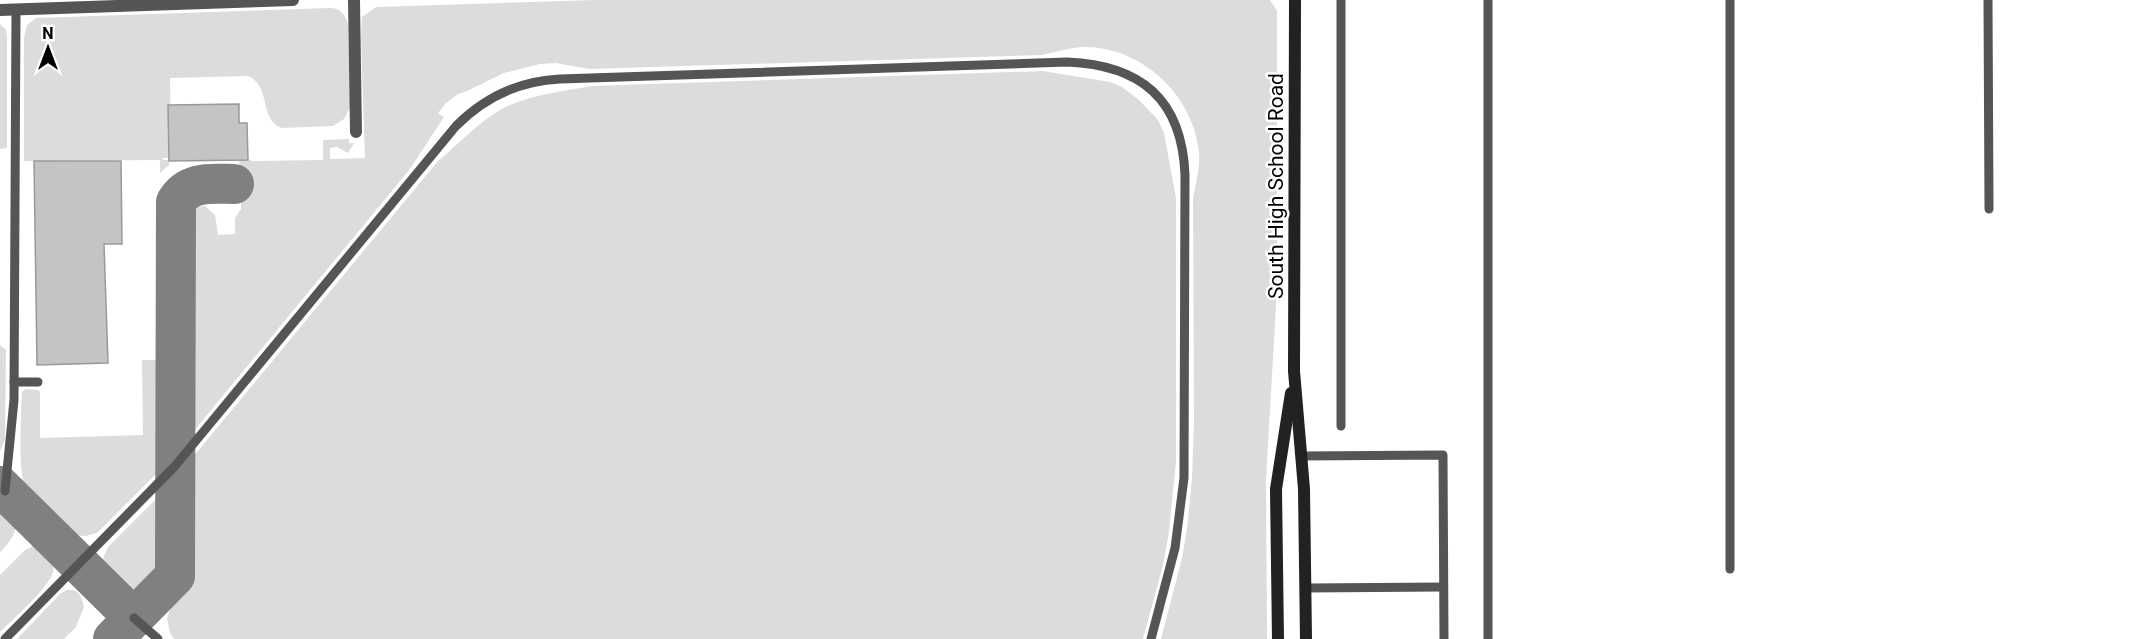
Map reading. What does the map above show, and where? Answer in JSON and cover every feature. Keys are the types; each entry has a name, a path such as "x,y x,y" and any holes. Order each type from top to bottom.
{"street":[{"path":"0,10 293,0"},
{"path":"354,0 356,132"},
{"name":"South High School Road","path":"1295,0 1294,371 1304,489 1306,639"},
{"name":"South High School Road","path":"1278,639 1276,489 1294,371"}],"lane":[{"path":"1341,0 1341,426"},
{"path":"1488,0 1488,639"},
{"path":"1730,0 1730,569"},
{"path":"1988,0 1989,208"},
{"path":"5,491 14,400 16,9"},
{"path":"5,639 175,466 456,126 496,94 526,83 560,79 1067,62 1112,67 1142,82 1165,105 1175,123 1183,148 1185,175 1184,478 1175,548 1151,639"},
{"path":"14,382 38,382"},
{"path":"1301,456 1443,455 1444,639"},
{"path":"1306,588 1443,587"},
{"path":"134,618 158,639"}],"shaded area":[{"path":"595,0 1270,0 1277,11 1277,288 1266,480 1267,639 1161,639 1182,558 1192,479 1193,199 1199,153 1195,132 1187,112 1161,78 1144,65 1125,55 1104,49 1083,47 1042,55 589,69 556,63 540,64 504,73 458,94 446,103 438,113 444,117 410,169 188,438 188,215 196,207 205,206 215,215 218,235 235,234 235,218 241,209 241,193 248,192 247,184 241,184 239,159 255,161 323,160 323,140 349,139 349,143 354,143 348,153 337,147 330,148 330,159 365,158 362,17 376,7"},
{"path":"330,8 342,12 348,24 350,108 344,119 333,126 282,128 275,124 270,118 260,86 247,76 170,78 171,158 163,158 163,160 169,160 169,165 160,173 160,160 24,161 24,38 27,25 36,18"},
{"path":"0,24 6,30 7,36 7,148 0,149"},
{"path":"1043,71 1110,82 1122,87 1139,100 1158,120 1164,133 1176,198 1176,462 1169,532 1163,565 1143,639 174,639 170,633 167,619 171,605 184,585 188,561 188,463 438,161 492,115 532,97 591,86"},
{"path":"0,345 6,350 5,440 0,451"},
{"path":"142,360 156,360 161,363 161,469 98,532 87,536 76,535 61,527 36,505 27,493 22,473 20,444 22,392 26,389 40,392 40,438 143,435"},
{"path":"161,494 161,565 155,577 147,584 128,589 119,586 105,572 103,562 105,553 109,546"},
{"path":"0,512 13,519 15,530 9,542 0,552"},
{"path":"33,546 45,550 52,563 53,572 38,595 0,632 0,575 25,550"},
{"path":"67,590 77,592 84,607 76,627 64,639 17,639 61,593"}],"building":[{"path":"239,104 239,123 247,123 248,160 169,161 168,105"},
{"path":"34,161 121,161 122,244 104,244 108,363 37,365"}],"taxiway":[{"path":"113,639 175,576 176,202 181,195 194,187 209,184 234,184"},
{"path":"0,486 134,618"}]}
